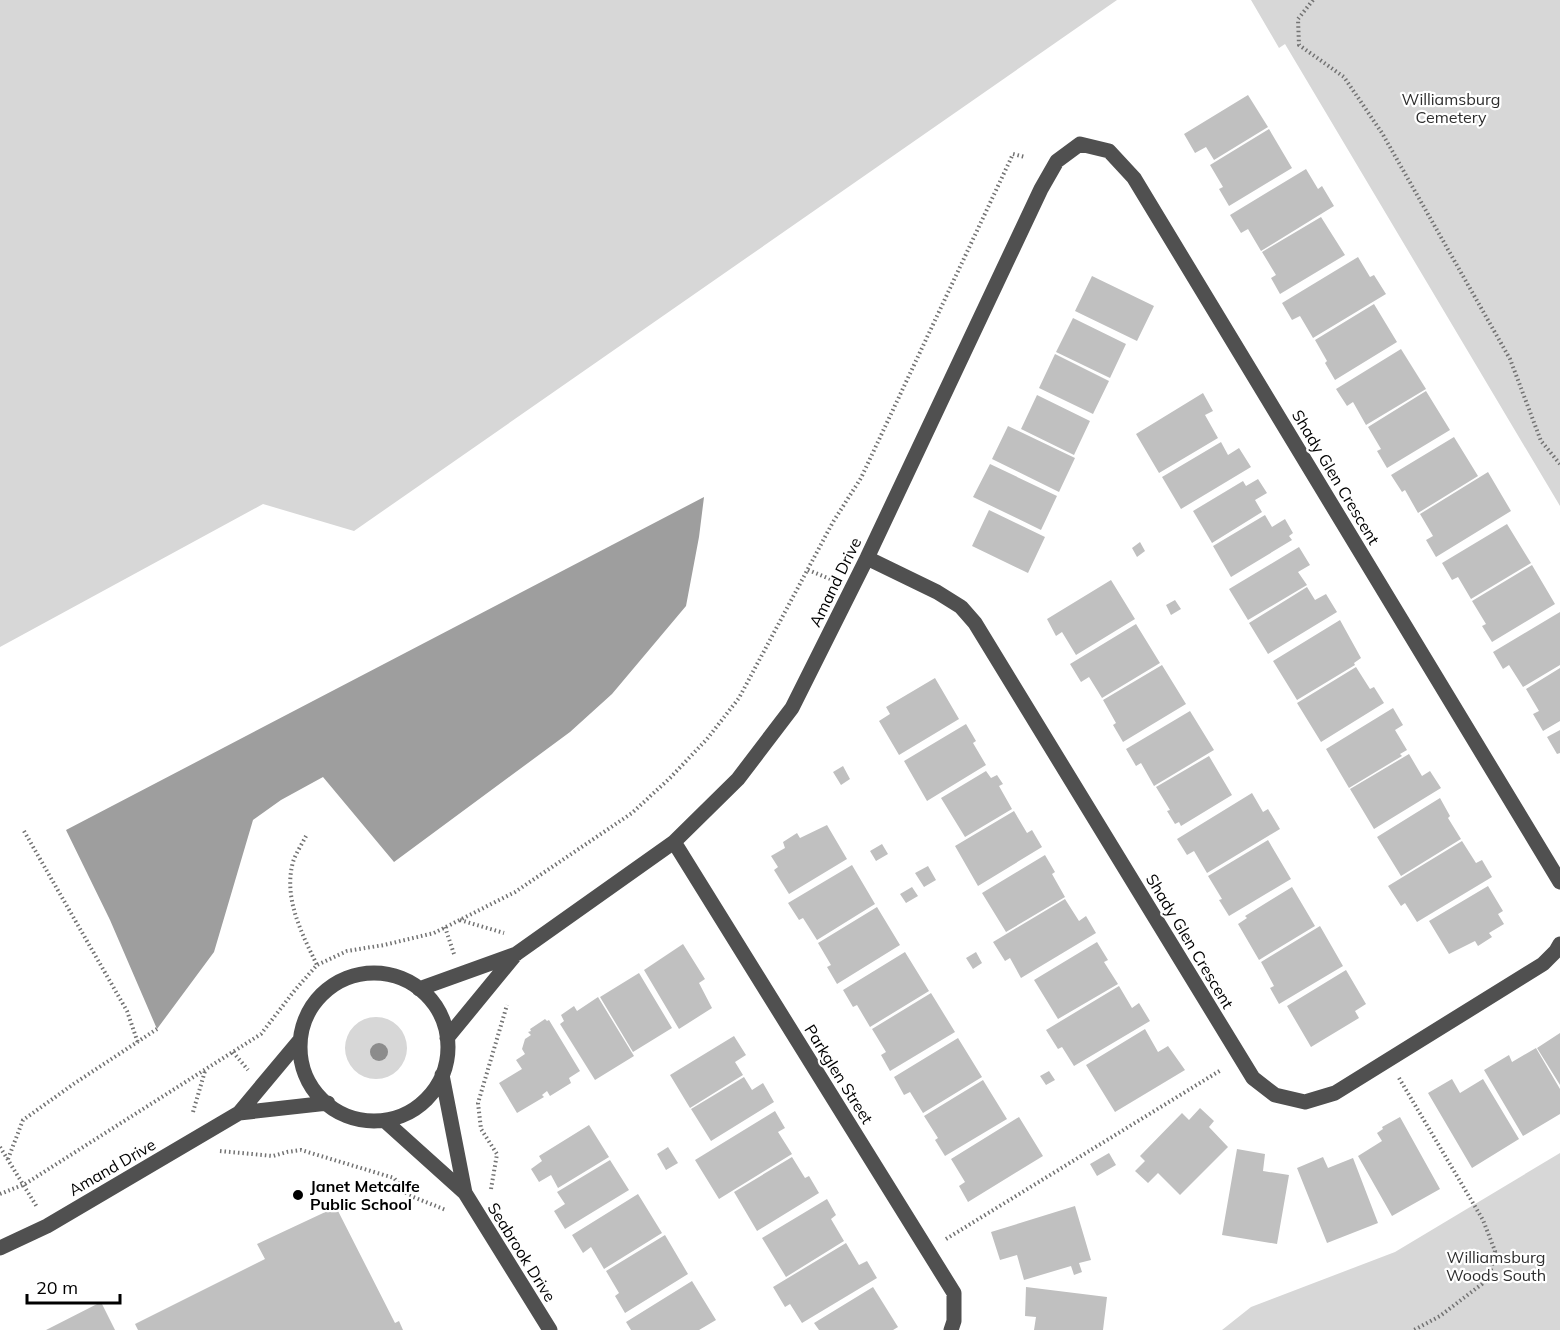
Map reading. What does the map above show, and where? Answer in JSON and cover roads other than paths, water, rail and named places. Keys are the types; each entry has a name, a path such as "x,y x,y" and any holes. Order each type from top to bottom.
{"street":[{"name":"Amand Drive","path":"419,989 516,954 674,842 738,779 792,708 867,558 1041,189 1057,161 1080,144"},
{"name":"Shady Glen Crescent","path":"1080,144 1109,151 1134,178 1560,882"},
{"name":"Shady Glen Crescent","path":"867,558 937,592 961,607 975,623 1240,1058 1253,1078 1275,1095 1305,1102 1335,1093 1543,964 1560,944"},
{"name":"Parkglen Street","path":"674,842 954,1293 954,1321 951,1330"},
{"name":"Amand Drive","path":"447,1038 516,954"},
{"path":"363,974 383,974 402,979 419,989 433,1003 442,1020 447,1038 447,1057 442,1076 433,1092 419,1106 403,1115 385,1120 366,1121 347,1117 316,1094 306,1078 300,1059 300,1040 304,1021 313,1004 327,989 344,979 363,974"},
{"name":"Amand Drive","path":"0,1248 47,1226 240,1113 300,1040"},
{"name":"Seabrook Drive","path":"442,1076 465,1193"},
{"name":"Amand Drive","path":"240,1113 328,1103"},
{"name":"Seabrook Drive","path":"385,1120 465,1193 550,1330"}],"place":[{"name":"Janet Metcalfe Public School","path":"298,1195"}],"park label":[{"name":"Williamsburg Cemetery","path":"1451,108"},
{"name":"Williamsburg Woods South","path":"1496,1266"}]}
